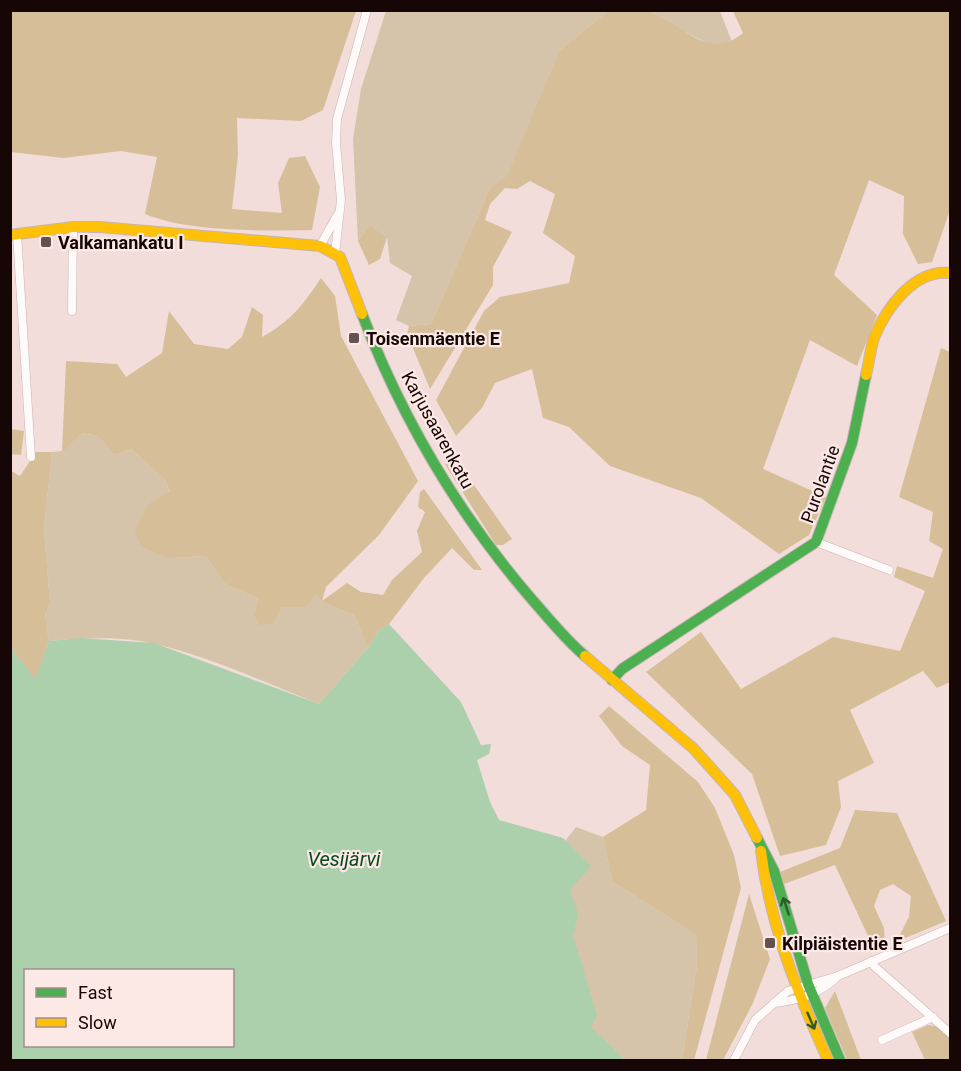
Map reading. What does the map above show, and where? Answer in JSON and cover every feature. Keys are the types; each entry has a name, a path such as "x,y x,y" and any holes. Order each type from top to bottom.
{"street":[{"path":"31,457 14,235 73,227 137,230 320,246 335,254 339,242 341,200 336,143 337,119 367,10"},
{"path":"320,246 339,213"},
{"path":"72,311 73,227"},
{"name":"Karjusaarenkatu","path":"335,254 344,268 369,333 406,413 472,523 497,559 573,646 694,749 719,774 746,812 787,906 805,991 828,1060"},
{"name":"Purolantie","path":"612,680 622,669 816,542 852,443 874,339 881,325 917,278 933,271 951,273"},
{"path":"816,542 889,570"},
{"name":"Karjusaarenkatu","path":"760,844 763,875 772,916 805,991 840,1060"},
{"path":"734,1060 755,1020 772,1003 805,991 821,990 838,975 951,928"},
{"path":"872,961 874,966 951,1033"},
{"path":"882,1040 933,1017"}],"shaded area":[{"path":"11,10 356,11 323,110 301,121 237,118 238,155 232,209 282,213 278,183 289,158 305,156 320,187 312,230 204,227 163,220 145,214 157,157 121,151 63,158 11,152"},
{"path":"641,10 655,14 704,42 716,44 729,41 743,33 733,11 950,11 950,210 932,262 918,264 903,234 904,196 869,180 834,275 877,315 857,366 810,340 763,469 826,497 809,535 779,554 701,498 610,466 569,427 543,418 532,369 495,383 482,408 456,436 436,400 484,311 500,297 569,283 575,256 543,233 555,194 530,181 517,189 505,188 490,204 485,220 512,232 493,267 493,285 430,389 407,334 409,326 431,324 490,188 507,176 559,51 608,11"},
{"path":"386,11 608,11 559,51 507,177 490,188 431,324 409,326 396,320 412,276 390,263 387,237 370,225 358,241 353,139 361,89"},
{"path":"642,11 720,11 732,42 713,46"},
{"path":"370,225 387,237 380,259 369,265 358,241"},
{"path":"321,278 335,296 341,336 418,481 379,535 326,587 322,601 347,583 361,592 383,595 392,580 422,552 417,531 425,512 418,507 420,492 424,489 482,570 474,570 452,548 424,578 389,624 379,630 368,648 354,615 322,602 315,595 305,607 283,607 273,623 260,625 254,615 258,599 224,583 206,556 169,558 141,546 135,530 148,504 169,492 166,481 132,449 114,455 98,436 82,433 62,452 66,361 117,364 126,377 162,353 169,311 194,344 228,349 242,337 252,307 263,315 262,337 296,312"},
{"path":"941,348 950,352 950,682 937,688 923,671 850,710 874,763 838,781 841,807 826,845 780,856 752,774 646,672 701,632 741,689 833,637 900,651 925,591 894,577 897,566 933,578 943,549 929,541 933,512 899,497"},
{"path":"11,429 24,431 21,455 11,454"},
{"path":"82,433 98,436 114,455 132,449 166,481 169,493 148,504 169,558 206,556 224,583 258,599 254,615 273,622 283,607 315,595 322,602 354,615 368,648 319,704 217,663 155,644 116,639 49,641 45,616 50,602 44,529 52,452 62,451"},
{"path":"36,452 52,452 44,529 50,602 45,616 49,641 35,680 11,648 11,471 20,476"},
{"path":"455,458 512,539 503,545 496,545 445,464"},
{"path":"609,706 698,782 715,808 734,855 741,888 694,1060 682,1060 697,965 696,935 612,881 603,837 646,810 650,765 622,746 599,716"},
{"path":"855,810 897,813 946,921 896,942 909,917 911,896 893,884 880,890 874,906 884,928 885,946 875,951 835,865 784,884 780,872 840,848"},
{"path":"576,827 603,837 612,881 696,935 697,965 682,1060 568,1060 566,840"},
{"path":"749,894 770,959 753,1003 723,1060 706,1060"},
{"path":"835,991 861,1060 847,1060 825,1008"},
{"path":"928,1025 939,1027 950,1037 950,1060 925,1060 912,1032"}],"water":[{"name":"Vesijärvi","path":"389,624 461,702 481,745 491,744 489,754 477,760 490,802 499,820 563,838 591,866 570,890 578,914 573,936 597,1015 591,1027 625,1060 11,1060 11,648 35,679 49,641 81,638 154,643 319,704 368,648 379,630"}],"traffic: fast":[{"path":"362,314 396,392 458,502 482,537 535,603 571,644 585,656"},
{"path":"612,680 622,669 816,542 852,443 866,375"},
{"path":"757,838 774,871 808,984 840,1060"}],"traffic: slow":[{"path":"10,235 73,227 100,227 320,246 340,257 362,314"},
{"path":"866,375 874,338 894,303 913,284 925,277 937,273 950,273"},
{"path":"585,656 694,749 735,795 757,838"},
{"path":"761,851 771,905 786,958 828,1060"}],"place":[{"name":"Valkamankatu I","path":"46,242"},
{"name":"Toisenmäentie E","path":"354,338"},
{"name":"Kilpiäistentie E","path":"770,943"}]}
